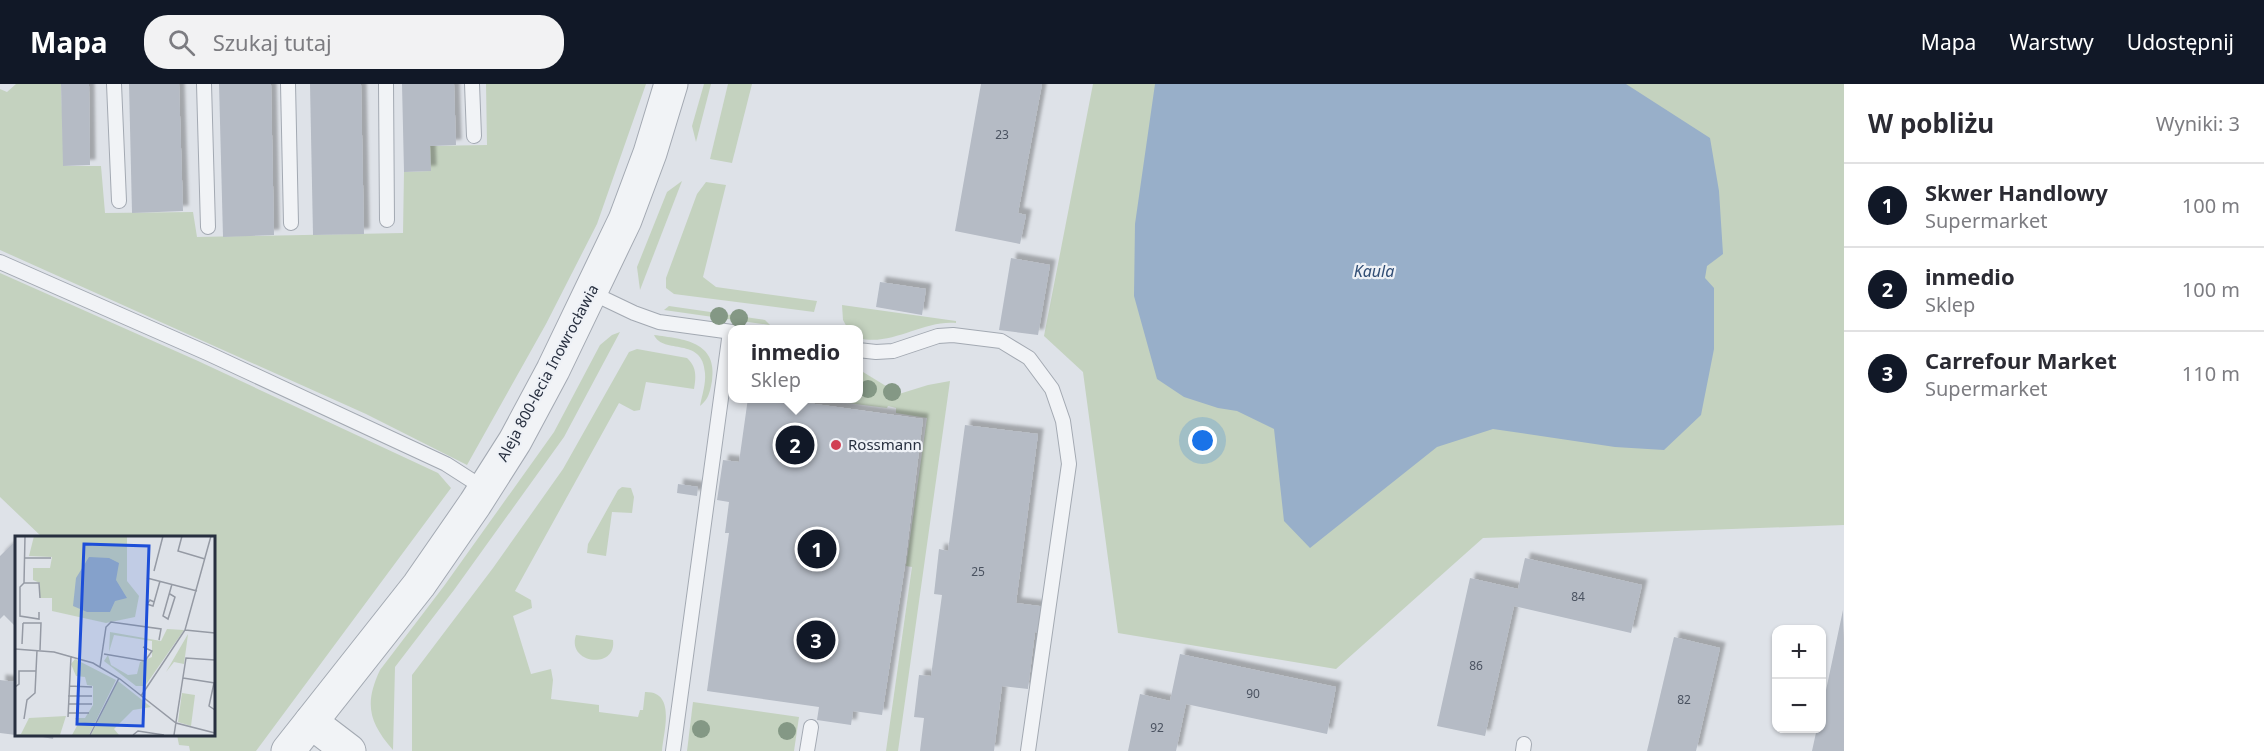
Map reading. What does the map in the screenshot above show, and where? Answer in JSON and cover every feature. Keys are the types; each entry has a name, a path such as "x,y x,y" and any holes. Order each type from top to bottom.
{"street":[{"name":"Aleja 800-lecia Inowrocławia","path":"288,751 419,585 515,441 625,220 650,153 671,84"},
{"path":"310,722 349,751"}],"lane":[{"path":"114,84 119,201"},
{"path":"204,84 208,227"},
{"path":"288,84 291,223"},
{"path":"386,84 387,220"},
{"path":"472,84 474,136"},
{"path":"0,262 207,353 446,464 485,489"},
{"path":"590,292 659,322 728,332"},
{"path":"863,351 893,351 938,336 953,335 1001,341 1029,358 1053,389 1063,421 1069,464 1028,751"},
{"path":"673,751 728,354"},
{"path":"807,751 811,727"}],"green space":[{"path":"16,84 61,84 64,166 101,166 105,213 193,212 197,237 403,233 404,172 430,171 430,146 487,145 486,84 646,84 597,224 546,324 467,465 366,414 0,250 0,89 7,92"},
{"path":"704,84 711,84 696,142 692,126"},
{"path":"728,84 752,84 732,163 710,159"},
{"path":"1093,84 1844,84 1844,525 1483,538 1336,669 1118,633 1083,372 1044,336"},
{"path":"682,181 640,290 637,267 667,192"},
{"path":"706,182 726,185 703,277 716,287 817,301 814,312 674,294 666,288 666,278 697,194"},
{"path":"0,273 198,361 438,473 451,488 256,751 190,751 189,746 179,745 177,736 214,736 214,536 41,536 0,497"},
{"path":"842,305 956,321 956,323 931,325 883,339 871,340 863,339 863,325 846,325 843,320"},
{"path":"669,306 765,320 770,325 664,310"},
{"path":"620,332 564,437 454,590 395,667 393,750 374,721 372,712 372,693 380,670 444,586 554,432 600,345 612,335"},
{"path":"654,335 696,344 710,358 712,381 710,391 700,406 705,381 703,362 697,354 690,350 665,344"},
{"path":"637,349 687,358 695,372 694,389 646,382 640,410 634,411 619,403 515,591 531,600 532,608 513,616 531,674 551,669 553,680 551,699 599,705 599,712 638,717 640,710 643,710 645,692 661,698 666,714 662,751 412,751 412,675 493,568 563,469 629,352"},
{"path":"863,372 899,394 950,381 898,751 886,751 912,567 906,566 927,418 896,413 896,408 888,406 887,408 848,403 863,403"},
{"path":"622,487 631,488 634,497 632,513 612,512 606,556 587,553 588,544 618,490"},
{"path":"576,635 613,640 612,650 608,656 600,659 592,660 584,657 575,645"},
{"path":"693,702 799,717 794,751 687,751"}],"water":[{"name":"Kaula","path":"1155,84 1626,84 1710,138 1719,191 1723,254 1707,266 1705,278 1714,288 1714,349 1701,415 1664,450 1615,447 1493,429 1437,447 1310,548 1284,521 1274,429 1237,411 1218,408 1184,397 1157,379 1134,296 1135,224"}],"building":[{"path":"61,84 89,84 90,165 63,166"},
{"path":"129,84 179,84 183,211 132,213"},
{"path":"219,84 271,84 274,235 223,237"},
{"path":"310,84 361,84 364,234 313,235"},
{"path":"402,84 454,84 456,145 430,146 431,171 404,172"},
{"path":"981,84 1042,84 1018,213 1026,215 1020,244 955,231"},
{"path":"1011,258 1050,265 1038,335 999,330"},
{"path":"880,282 926,289 922,315 876,307"},
{"path":"747,403 808,403 923,419 904,572 882,715 853,711 851,725 817,720 819,707 707,691 729,533 725,533 729,502 717,500 723,460 739,462"},
{"path":"965,425 1038,434 1016,603 1047,607 1044,633 1035,632 1028,689 1002,686 994,751 920,751 924,718 914,717 919,675 931,676 942,595 934,594 939,549 948,551"},
{"path":"678,484 698,487 697,496 677,493"},
{"path":"13,543 15,545 15,626 4,615 0,619 0,556"},
{"path":"1525,558 1642,585 1631,633 1514,606 1485,736 1437,726 1470,578 1518,589"},
{"path":"1843,610 1844,751 1812,751 1816,733 1826,733 1826,690"},
{"path":"1674,637 1720,648 1696,751 1647,751"},
{"path":"1180,654 1336,687 1327,734 1186,704 1176,751 1128,751 1140,694 1170,701"},
{"path":"0,680 15,682 15,735 0,733"},
{"path":"37,736 54,736 53,739"}],"place":[{"name":"inmedio","path":"795,445"},
{"name":"Rossmann","path":"836,445"},
{"name":"Skwer Handlowy","path":"817,549"},
{"name":"Carrefour Market","path":"816,640"}]}
